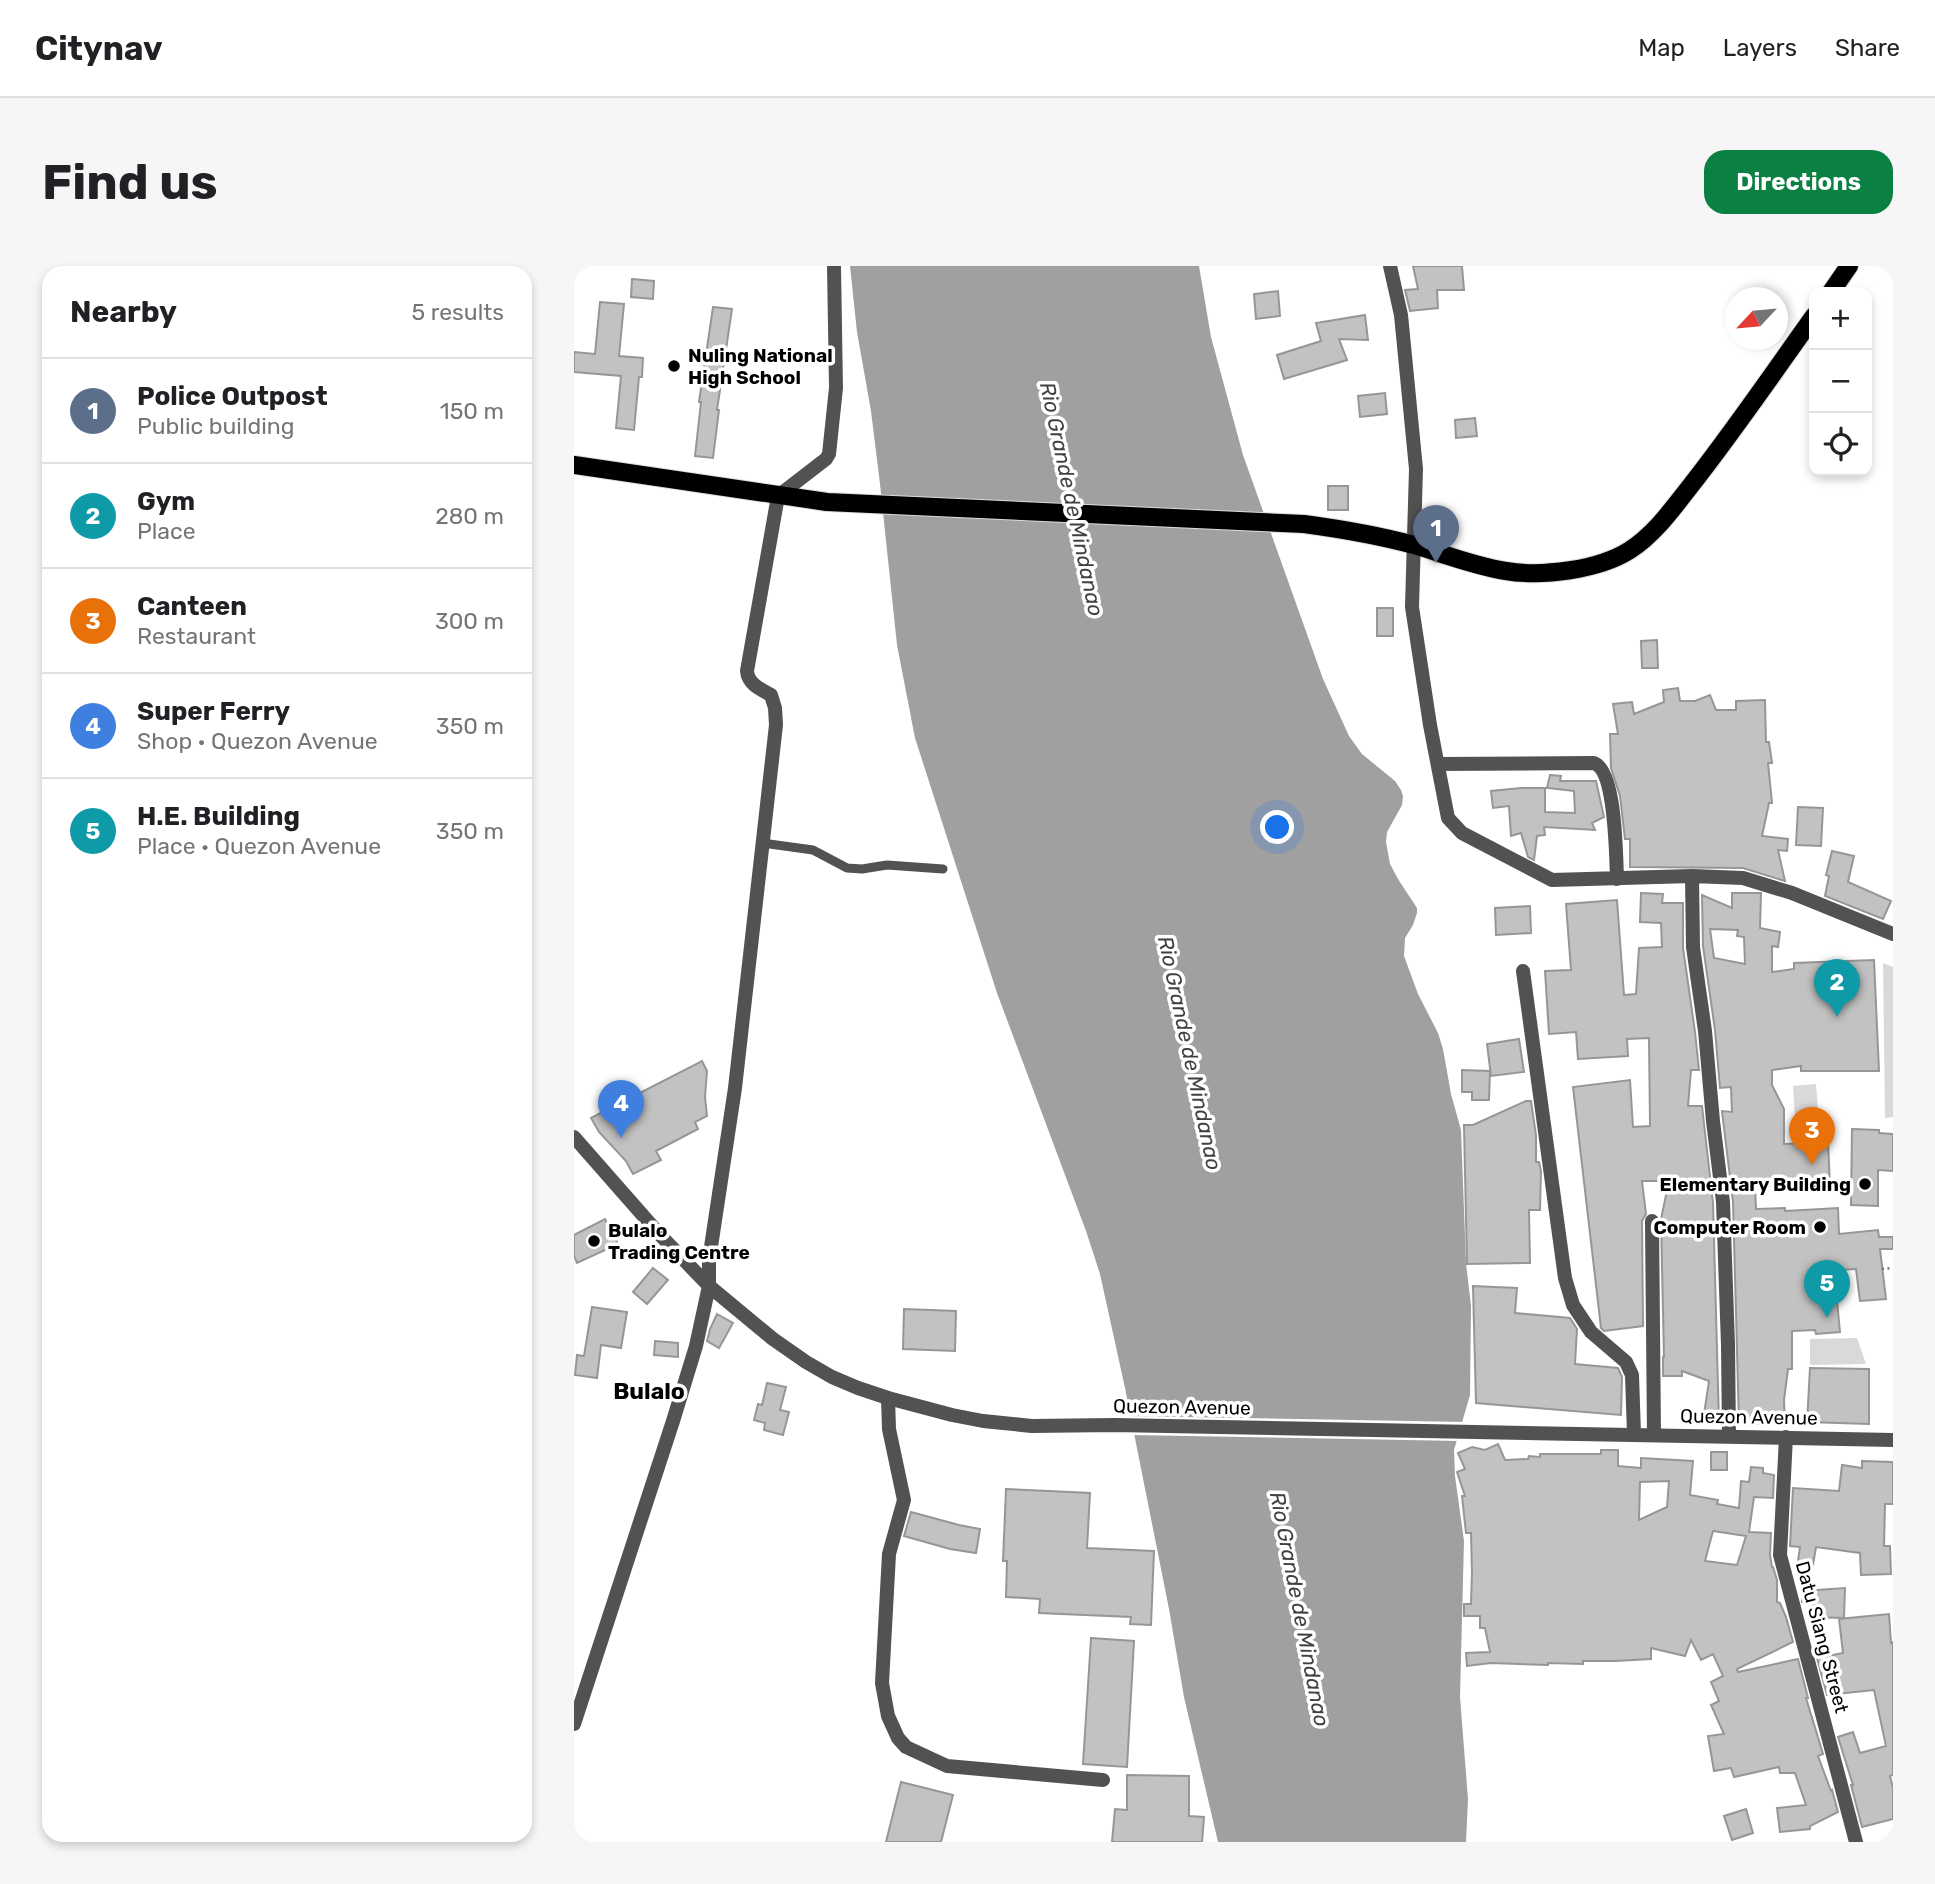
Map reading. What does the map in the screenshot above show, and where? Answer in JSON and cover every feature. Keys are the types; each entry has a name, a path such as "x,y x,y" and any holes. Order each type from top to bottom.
{"main road":[{"path":"1834,287 1849,266"},
{"path":"574,466 778,496 858,504 1304,524 1360,532 1489,568 1536,573 1612,560 1646,538 1677,502 1809,323"}],"street":[{"path":"574,1724 673,1421 696,1346 709,1286 709,1260 735,1088 776,725 771,695 756,687 747,677 747,671 778,496 829,454 835,388 834,266"},
{"path":"1390,266 1401,315 1416,469 1412,607 1448,818 1462,833 1552,880 1692,876 1743,878 1792,893 1893,934"},
{"path":"1438,764 1599,764 1605,774 1613,811 1617,879"},
{"path":"1692,876 1692,947 1705,1031 1723,1202 1729,1436"},
{"path":"1523,971 1565,1278 1573,1305 1591,1332 1626,1362 1632,1375 1634,1434"},
{"name":"Quezon Avenue","path":"574,1137 709,1286 765,1332 806,1362 858,1388 952,1415 1007,1424 1893,1440"},
{"path":"1653,1221 1654,1435"},
{"path":"888,1398 889,1429 904,1500 890,1554 882,1683 888,1716 898,1738 906,1746 947,1766 1103,1780"},
{"name":"Datu Siang Street","path":"1786,1437 1780,1555 1856,1842"}],"lane":[{"path":"762,843 813,850 847,868 862,869 887,865 943,869"}],"path":[{"path":"1882,1269 1893,1268"}],"shaded area":[{"path":"1883,963 1893,967 1893,1117 1885,1118"},
{"path":"1816,1084 1820,1134 1796,1136 1793,1086"},
{"path":"1857,1338 1866,1364 1810,1365 1810,1339"}],"water":[{"name":"Rio Grande de Mindanao","path":"850,266 1199,266 1211,337 1243,455 1323,679 1349,736 1362,754 1395,781 1403,796 1402,805 1387,832 1386,842 1390,864 1417,908 1413,925 1405,938 1404,956 1418,994 1438,1033 1461,1130 1466,1263 1471,1306 1470,1395 1454,1450 1464,1541 1460,1697 1468,1799 1466,1842 1218,1842 1184,1697 1169,1609 1100,1274 997,993 915,738 897,645 871,411 857,332"}],"pier":[{"path":"1128,1416 1466,1422 1460,1441 1131,1435"}],"building":[{"path":"1413,266 1462,266 1464,290 1437,290 1438,308 1410,311 1405,290 1418,289"},
{"path":"632,279 654,281 653,299 631,297"},
{"path":"1278,291 1280,316 1256,319 1254,294"},
{"path":"600,302 624,304 619,356 643,358 634,430 616,428 621,376 574,372 574,352 595,354"},
{"path":"713,307 732,309 717,410 713,458 695,456 699,402"},
{"path":"1365,315 1368,340 1339,339 1347,360 1284,379 1277,355 1321,341 1316,323"},
{"path":"1385,393 1387,414 1360,417 1358,396"},
{"path":"1475,418 1477,436 1456,438 1455,420"},
{"path":"1328,486 1348,486 1348,510 1328,510"},
{"path":"1377,608 1393,608 1393,636 1377,636"},
{"path":"1657,640 1658,668 1642,668 1641,641"},
{"path":"1678,688 1680,701 1695,701 1710,695 1716,710 1736,710 1736,701 1765,700 1766,742 1769,742 1772,763 1768,763 1772,803 1769,803 1762,836 1788,839 1787,851 1778,850 1785,881 1743,868 1630,867 1630,839 1625,839 1620,796 1611,768 1610,734 1618,734 1613,704 1632,702 1634,714 1664,702 1663,690"},
{"path":"1550,775 1561,776 1560,781 1596,781 1604,817 1592,823 1595,830 1544,827 1545,835 1537,836 1534,860 1528,857 1521,833 1511,836 1509,806 1493,808 1491,791 1545,788 1545,812 1575,813 1574,791 1547,788"},
{"path":"1798,807 1823,808 1821,846 1796,845"},
{"path":"1832,851 1854,856 1848,882 1891,901 1883,919 1825,896 1829,876 1826,875"},
{"path":"1641,893 1663,894 1662,903 1683,903 1683,948 1699,1070 1691,1070 1688,1106 1702,1106 1713,1203 1719,1423 1703,1421 1709,1381 1682,1371 1682,1376 1663,1376 1661,1219 1669,1181 1642,1181 1646,1214 1642,1221 1643,1326 1604,1331 1601,1328 1573,1087 1630,1080 1633,1127 1650,1126 1649,1038 1627,1039 1628,1056 1578,1059 1576,1032 1549,1034 1545,971 1571,970 1566,904 1617,900 1624,995 1636,994 1639,948 1662,947 1661,923 1640,922"},
{"path":"1732,893 1761,893 1760,928 1780,932 1778,947 1772,946 1772,972 1794,969 1794,963 1874,960 1879,1071 1801,1071 1801,1066 1772,1070 1772,1085 1784,1109 1784,1144 1828,1142 1830,1186 1755,1185 1756,1209 1785,1208 1785,1211 1838,1208 1839,1234 1878,1230 1879,1237 1893,1237 1893,1249 1880,1249 1886,1299 1860,1301 1856,1269 1823,1271 1827,1302 1837,1301 1840,1332 1816,1334 1815,1330 1792,1331 1792,1369 1788,1369 1784,1400 1785,1423 1739,1424 1733,1202 1722,1111 1732,1112 1731,1087 1720,1088 1703,946 1702,895 1732,908","holes":["1710,929 1738,930 1737,936 1744,937 1745,964 1714,958"]},
{"path":"1530,906 1531,933 1496,935 1495,908"},
{"path":"1519,1039 1524,1072 1491,1076 1487,1044"},
{"path":"702,1061 707,1071 707,1116 695,1122 698,1129 656,1151 661,1160 633,1174 626,1161 599,1132 591,1118"},
{"path":"1462,1070 1490,1071 1489,1100 1472,1100 1472,1092 1462,1092"},
{"path":"1531,1101 1536,1135 1536,1162 1539,1162 1541,1171 1540,1210 1529,1210 1530,1263 1467,1264 1464,1125 1473,1125"},
{"name":"Elementary Building","path":"1852,1129 1879,1130 1879,1133 1893,1134 1893,1171 1878,1170 1878,1206 1851,1205"},
{"path":"605,1219 618,1244 577,1263 574,1256 574,1235"},
{"path":"653,1268 668,1280 647,1304 633,1292"},
{"path":"1473,1286 1517,1288 1515,1313 1570,1318 1577,1329 1575,1364 1618,1368 1622,1377 1621,1415 1476,1403"},
{"path":"592,1307 627,1312 621,1348 601,1345 597,1378 575,1375 577,1355 584,1356"},
{"path":"904,1309 956,1311 955,1351 903,1349"},
{"path":"717,1314 733,1323 719,1348 707,1341"},
{"path":"655,1341 678,1343 678,1357 654,1355"},
{"path":"1810,1368 1869,1369 1869,1424 1807,1422"},
{"path":"767,1383 786,1387 780,1410 789,1412 783,1435 764,1430 765,1423 754,1420 758,1404 762,1405"},
{"path":"1498,1444 1505,1460 1540,1457 1540,1454 1601,1454 1601,1450 1618,1450 1618,1466 1641,1468 1641,1458 1693,1461 1690,1495 1718,1500 1717,1504 1739,1508 1741,1481 1749,1482 1751,1467 1763,1468 1763,1473 1774,1475 1773,1498 1754,1497 1749,1532 1771,1533 1770,1555 1777,1580 1777,1602 1786,1617 1793,1642 1737,1669 1738,1672 1798,1659 1806,1698 1823,1754 1818,1756 1838,1812 1810,1826 1810,1829 1780,1832 1777,1808 1806,1805 1795,1773 1780,1773 1779,1767 1734,1777 1731,1768 1714,1771 1708,1736 1724,1734 1711,1705 1719,1701 1711,1682 1723,1676 1713,1654 1701,1660 1691,1640 1685,1656 1651,1648 1651,1659 1583,1661 1583,1664 1491,1663 1467,1666 1466,1653 1490,1652 1485,1628 1480,1628 1480,1616 1464,1616 1464,1604 1471,1604 1471,1533 1466,1533 1462,1496 1465,1496 1457,1472 1465,1469 1458,1453 1472,1447 1485,1450","holes":["1669,1481 1667,1507 1639,1520 1640,1482","1713,1531 1746,1536 1737,1565 1705,1561"]},
{"path":"1711,1452 1727,1452 1727,1470 1711,1470"},
{"path":"1862,1461 1893,1462 1893,1504 1885,1504 1884,1546 1890,1546 1891,1574 1861,1575 1860,1553 1816,1547 1812,1571 1797,1568 1800,1547 1790,1546 1793,1488 1839,1491 1842,1465 1862,1468"},
{"path":"1006,1489 1090,1493 1087,1548 1154,1551 1151,1625 1130,1624 1131,1617 1039,1613 1040,1599 1006,1597 1007,1561 1003,1561"},
{"path":"911,1512 980,1529 976,1553 904,1536"},
{"path":"1845,1588 1844,1618 1809,1617 1809,1601 1802,1602 1802,1591"},
{"path":"1889,1614 1891,1643 1893,1642 1893,1775 1890,1776 1893,1788 1893,1819 1862,1827 1853,1785 1838,1737 1853,1732 1860,1753 1886,1746 1874,1690 1827,1695 1817,1658 1843,1653 1839,1619"},
{"path":"1091,1638 1134,1641 1127,1767 1083,1764"},
{"path":"1127,1775 1189,1776 1189,1816 1204,1817 1202,1842 1112,1842 1115,1809 1127,1810"},
{"path":"901,1782 953,1795 941,1842 886,1842"},
{"path":"1746,1809 1753,1833 1732,1840 1724,1816"}],"place":[{"name":"Nuling National High School","path":"674,366"},
{"name":"Police Outpost","path":"1436,563"},
{"name":"Gym","path":"1837,1017"},
{"name":"Super Ferry","path":"621,1138"},
{"name":"Canteen","path":"1812,1165"},
{"name":"Elementary Building","path":"1865,1184"},
{"name":"Computer Room","path":"1820,1227"},
{"name":"Bulalo Trading Centre","path":"594,1241"},
{"name":"H.E. Building","path":"1827,1318"}],"district":[{"name":"Bulalo","path":"649,1391"}]}
